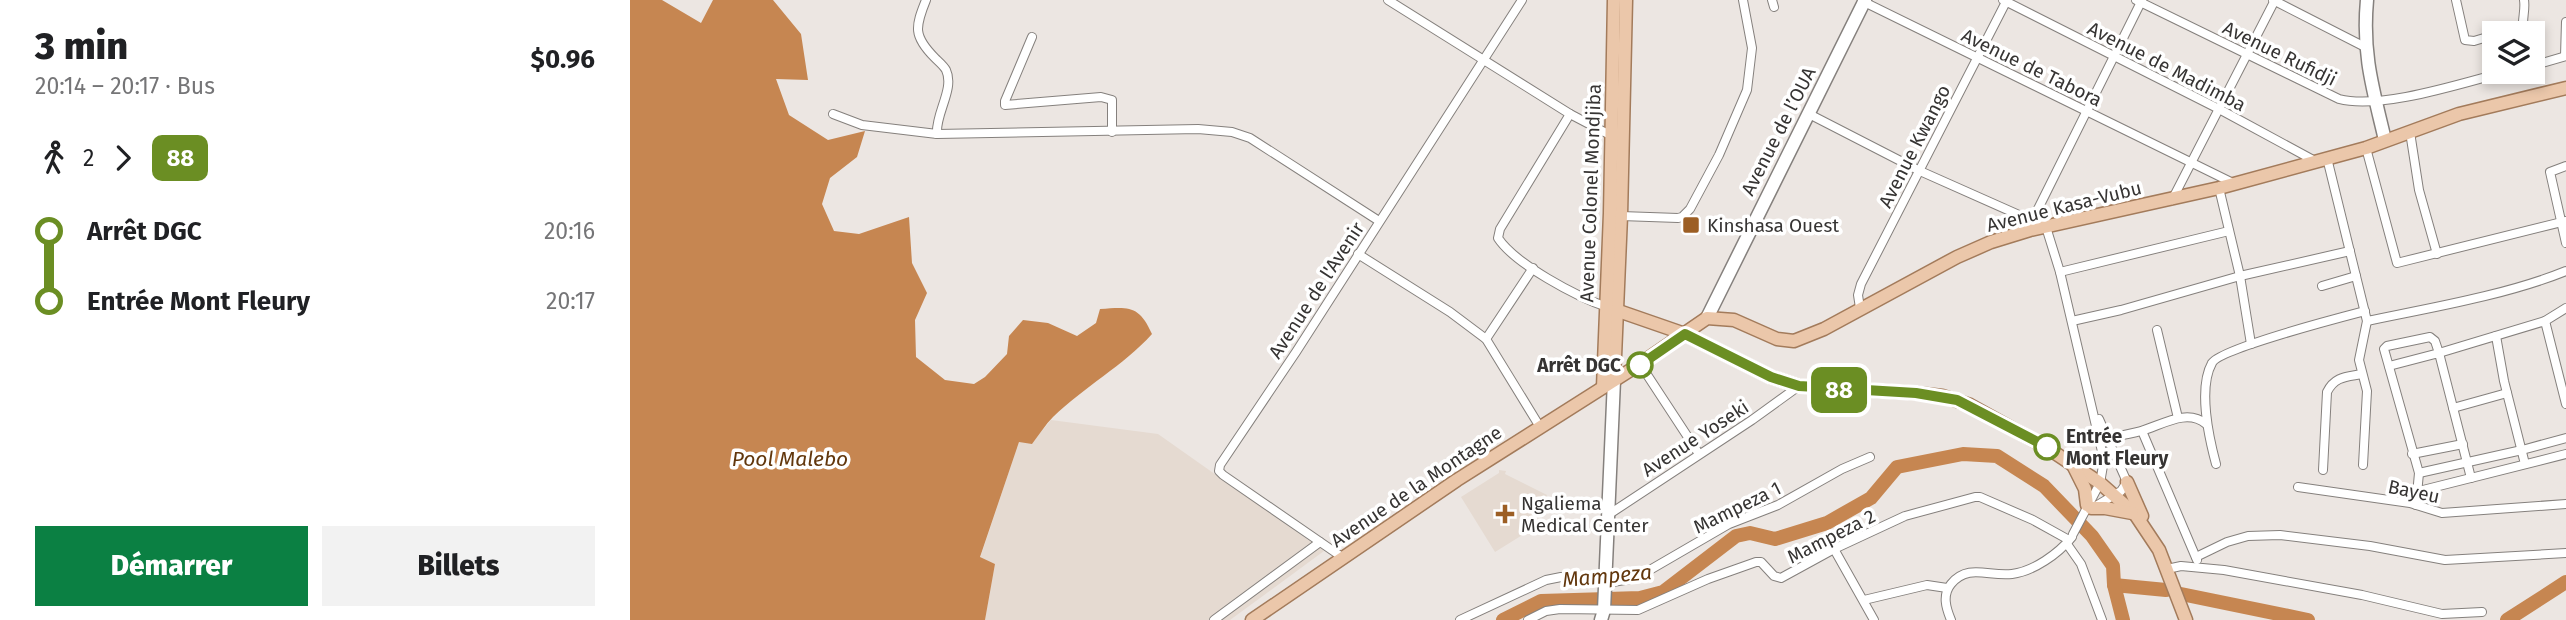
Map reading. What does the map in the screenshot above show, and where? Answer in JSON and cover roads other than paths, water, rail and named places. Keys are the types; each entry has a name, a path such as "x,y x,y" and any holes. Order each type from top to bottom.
{"main road":[{"name":"Avenue Colonel Mondjiba","path":"1611,309 1621,216 1614,0"},
{"name":"Avenue Colonel Mondjiba","path":"1608,383 1617,137 1626,0"},
{"name":"Avenue Kasa-Vubu","path":"1707,318 1734,320 1786,341 1794,341 1824,329 1977,248 2046,227 2172,200 2366,148 2459,114 2566,88"},
{"path":"1611,309 1685,334 1771,377 1799,386 1916,393 1957,400 2049,449 2100,483 2135,514 2148,530"},
{"path":"1608,383 1640,365 1707,318"},
{"name":"Avenue de la Montagne","path":"1252,620 1342,557 1608,383"},
{"path":"2072,464 2085,489 2087,509 2105,508 2135,514"},
{"path":"2127,482 2167,569 2186,620"}],"street":[{"path":"926,0 916,25 919,38 946,70 948,85 936,125 937,134"},
{"path":"1388,0 1570,114 1617,137"},
{"name":"Avenue de l'Avenir","path":"1342,557 1223,475 1219,468 1522,0"},
{"path":"1621,216 1678,218 1686,215 1690,209 1719,155 1747,90 1752,48 1743,0"},
{"name":"Avenue Kwango","path":"1860,308 1858,295 1861,284 2005,0"},
{"name":"Avenue de Madimba","path":"2005,0 2321,160"},
{"path":"2172,200 2274,0 2365,47"},
{"path":"2367,0 2365,47 2385,140"},
{"path":"2456,0 2465,40 2482,38"},
{"path":"2524,0 2524,21"},
{"name":"Avenue de Tabora","path":"1863,1 2233,183"},
{"name":"Avenue de l’OUA","path":"1707,318 1863,1"},
{"path":"2032,221 2140,1"},
{"name":"Avenue Rufidji","path":"2140,1 2339,99 2376,101 2482,77"},
{"path":"2545,61 2566,56 2566,22"},
{"path":"1032,37 1005,101 1006,105 1101,97 1112,100 1112,132"},
{"path":"833,114 862,125 937,134 1198,130 1232,132 1250,138 1379,221"},
{"path":"1570,114 1498,234 1500,242 1534,268 1576,295 1611,309"},
{"path":"1809,114 1920,171 2046,227 2060,272 2104,460 2100,483 2070,539 2049,558 2023,572 2005,575 1963,573 1947,587 1946,608 1951,620"},
{"path":"2410,132 2419,190 2437,254"},
{"path":"2366,148 2395,261 2403,263 2563,222"},
{"path":"2321,160 2350,251 2367,321 2359,360 2367,391 2363,466"},
{"path":"2566,166 2552,169 2550,172 2566,243"},
{"path":"2218,188 2240,276 2251,344"},
{"path":"2060,272 2230,231"},
{"path":"2072,321 2240,276 2350,251"},
{"path":"1358,254 1450,312 1486,339 1540,427"},
{"path":"1486,339 1534,268"},
{"path":"2367,321 2528,284 2566,271"},
{"path":"2322,286 2356,276"},
{"path":"2389,366 2546,321 2566,308"},
{"path":"2216,464 2206,424 2207,387 2212,360 2218,355 2251,344 2365,311"},
{"path":"2546,321 2566,404"},
{"path":"2157,330 2178,418"},
{"path":"2496,335 2525,464"},
{"path":"2416,505 2419,473 2384,349 2387,346 2430,337 2435,341 2471,478"},
{"path":"1640,365 1699,454"},
{"path":"2323,470 2327,392 2331,383 2339,378 2362,374"},
{"path":"1603,611 1612,418 1608,383"},
{"name":"Avenue Yoseki","path":"1608,515 1799,386"},
{"path":"2454,408 2507,393"},
{"path":"2087,509 2114,496 2124,489 2127,482 2092,404"},
{"path":"2107,438 2141,431 2178,418 2197,419 2206,424"},
{"path":"2141,431 2200,567"},
{"path":"2419,473 2566,438"},
{"path":"2412,454 2463,444"},
{"path":"2419,491 2566,454"},
{"name":"Mampeza 1","path":"1460,620 1546,580 1561,577 1623,582 1636,578 1730,524 1778,505 1842,469 1870,457"},
{"name":"Bayeu","path":"2298,487 2416,505 2434,512 2449,513 2566,504"},
{"name":"Mampeza 2","path":"1528,620 1546,611 1578,608 1603,611 1638,610 1707,579 1756,562 1761,562 1774,576 1781,578 1834,549 1913,512 1975,497 2033,520 2070,539"},
{"path":"2196,557 2227,541 2248,536 2280,535 2370,545 2445,560 2566,553"},
{"path":"2070,539 2102,620"},
{"path":"1214,620 1321,542"},
{"path":"1834,549 1874,620"},
{"path":"2167,569 2181,566 2200,567 2362,595 2442,614 2482,612"},
{"path":"1864,600 1927,585 1947,587"}],"water":[{"name":"Pool Malebo","path":"630,0 662,0 701,23 713,0 773,0 801,34 808,80 776,79 789,115 828,140 865,131 857,157 830,178 822,204 834,231 859,234 909,217 912,263 927,293 915,320 916,357 945,380 974,384 985,377 1007,354 1009,336 1023,320 1048,323 1077,336 1096,323 1100,309 1126,308 1137,313 1147,325 1152,334 1141,346 1065,406 1050,420 1032,444 1019,442 980,557 995,564 985,620 630,620"}],"waterway":[{"name":"Mampeza","path":"1503,620 1541,601 1640,598 1663,592 1736,536 1750,533 1775,539 1827,523 1871,498 1897,467 1963,454 1997,456 2044,486 2092,536 2113,566 2114,585 2123,620"},
{"path":"2507,620 2566,582"},
{"path":"2114,585 2166,590"},
{"path":"2181,594 2308,620"}],"place":[{"name":"Kinshasa Ouest","path":"1691,225"},
{"name":"Arrêt DGC","path":"1640,365"},
{"name":"Entrée Mont Fleury","path":"2047,447"},
{"name":"Ngaliema Medical Center","path":"1505,514"}]}
